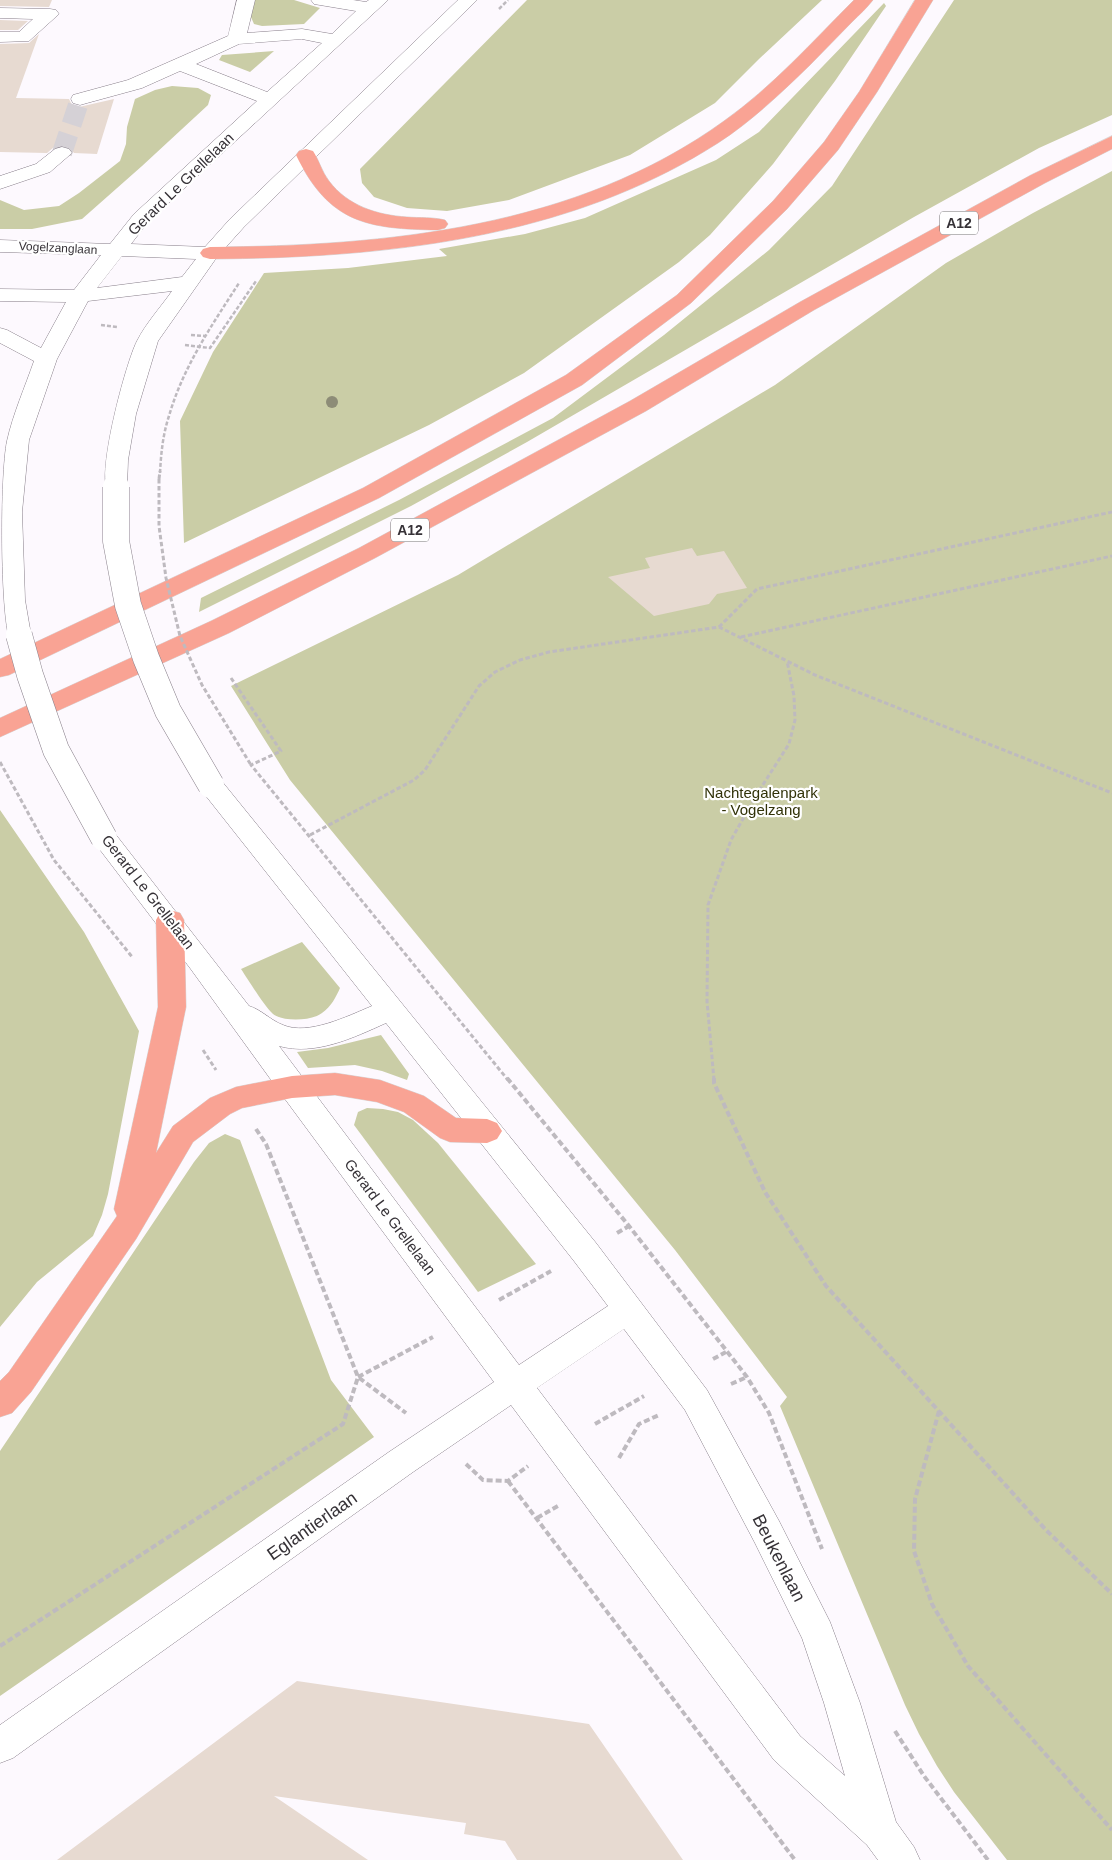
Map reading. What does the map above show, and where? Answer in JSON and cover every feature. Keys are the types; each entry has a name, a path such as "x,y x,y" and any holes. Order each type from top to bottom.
{"highway":[{"path":"210,254 266,254 337,250 403,242 502,224 567,207 669,163 710,140 740,118 765,96 864,0"},
{"path":"0,669 371,493 574,380 684,299 780,206 831,146 868,92 924,0"},
{"name":"A12","path":"0,728 220,627 367,553 638,406 824,297 1038,179 1112,142"},
{"path":"306,155 322,185 332,196 344,207 363,215 393,222 502,224"},
{"path":"125,1230 172,1007 170,920"},
{"path":"0,1403 20,1382 125,1230 183,1134 220,1106 236,1098 292,1086 336,1084 380,1091 414,1104 450,1130 487,1132"}],"street":[{"path":"236,39 246,0"},
{"path":"320,0 375,4"},
{"path":"468,0 238,223 187,283 147,340 125,414 117,460 116,542 128,605 146,658 168,711 212,785 487,1132 585,1252 627,1310"},
{"name":"Gerard Le Grellelaan","path":"375,4 141,218 80,296 46,359 18,440 10,512 13,600 19,635 30,675 56,750 104,838 238,1009 292,1086 516,1385"},
{"path":"0,13 50,14 23,36 0,37"},
{"path":"80,99 135,84 236,39 302,34 336,40"},
{"path":"180,64 270,100"},
{"path":"0,183 43,168 62,153"},
{"name":"Vogelzanglaan","path":"0,246 210,254"},
{"path":"0,295 80,296 187,283"},
{"path":"0,334 46,359"},
{"path":"238,1009 277,1035 302,1039 324,1035 391,1010"},
{"name":"Beukenlaan","path":"627,1310 687,1389 766,1532 818,1634 890,1846"},
{"name":"Eglantierlaan","path":"0,1746 389,1471 627,1310"},
{"name":"Beukenlaan","path":"516,1385 558,1444 592,1486 787,1748 890,1846"}],"path":[{"path":"494,14 508,0"},
{"path":"147,340 210,348 266,254"},
{"path":"266,254 200,347 170,414 162,445 159,479 159,526 166,578 180,636 202,685 251,765 310,835 434,991 629,1226 726,1352 687,1389 639,1424 614,1466 592,1486 537,1518"},
{"path":"100,325 119,327"},
{"path":"719,627 757,589 1112,512"},
{"path":"740,638 1112,556"},
{"path":"310,835 414,780 425,770 479,686 495,672 520,660 549,652 719,627 815,675 1078,778 1112,794"},
{"path":"787,661 794,696 795,720 788,744 731,840 708,905 707,1001 714,1083 764,1192 826,1286 1046,1530 1112,1594"},
{"path":"231,678 281,751 251,765"},
{"path":"0,762 54,860"},
{"path":"558,1444 687,1389 747,1376"},
{"path":"0,1646 343,1424 358,1377"},
{"path":"939,1410 915,1499 914,1551 932,1604 968,1666 1112,1830"},
{"path":"508,1481 795,1860"}],"green space":[{"path":"255,0 294,0 320,8 304,24 262,26 254,24 250,15"},
{"path":"527,0 822,0 715,103 630,155 509,200 447,211 407,208 374,197 362,183 360,169"},
{"path":"954,0 1112,0 1112,115 1039,148 914,217 527,442 411,506 199,612 201,598 399,500 553,418 664,335 769,250 832,186"},
{"path":"884,3 886,6 835,81 773,164 710,235 679,262 524,373 429,425 184,543 180,421 213,352 264,273 348,268 447,256 439,249 525,234 585,218 716,160 759,132"},
{"path":"274,51 250,72 219,60 222,55"},
{"path":"172,86 198,88 211,95 208,105 82,219 32,229 0,229 0,200 24,210 59,206 120,161 126,144 127,127 135,99 155,90"},
{"name":"Nachtegalenpark - Vogelzang","path":"1112,171 1112,1860 1007,1860 954,1792 937,1766 905,1705 780,1406 787,1397 675,1250 290,780 231,686 458,575 775,385 946,263 1033,213"},
{"path":"0,810 84,932 139,1031 108,1194 93,1236 37,1282 0,1327"},
{"path":"302,942 340,988 331,1005 317,1016 305,1019 278,1017 269,1010 241,969"},
{"path":"381,1035 409,1074 407,1080 382,1071 355,1065 308,1068 297,1052 328,1048"},
{"path":"367,1108 398,1112 413,1120 438,1143 536,1264 478,1292 354,1125 358,1112"},
{"path":"225,1134 240,1140 331,1380 374,1437 0,1696 0,1451 194,1162 209,1143"}],"building":[{"path":"0,0 52,0 49,7 0,6"},
{"path":"0,20 28,21 18,30 0,30"},
{"path":"39,34 16,98 69,99 72,105 79,107 114,99 97,154 74,153 70,148 63,145 54,147 47,153 0,152 0,44 29,43"},
{"path":"692,548 697,556 724,551 747,588 717,594 709,604 654,616 608,577 650,568 645,558"},
{"path":"297,1681 589,1724 683,1860 517,1860 505,1841 464,1834 466,1823 274,1796 368,1860 57,1860"}],"tunnel":[{"path":"62,153 80,99"}]}
